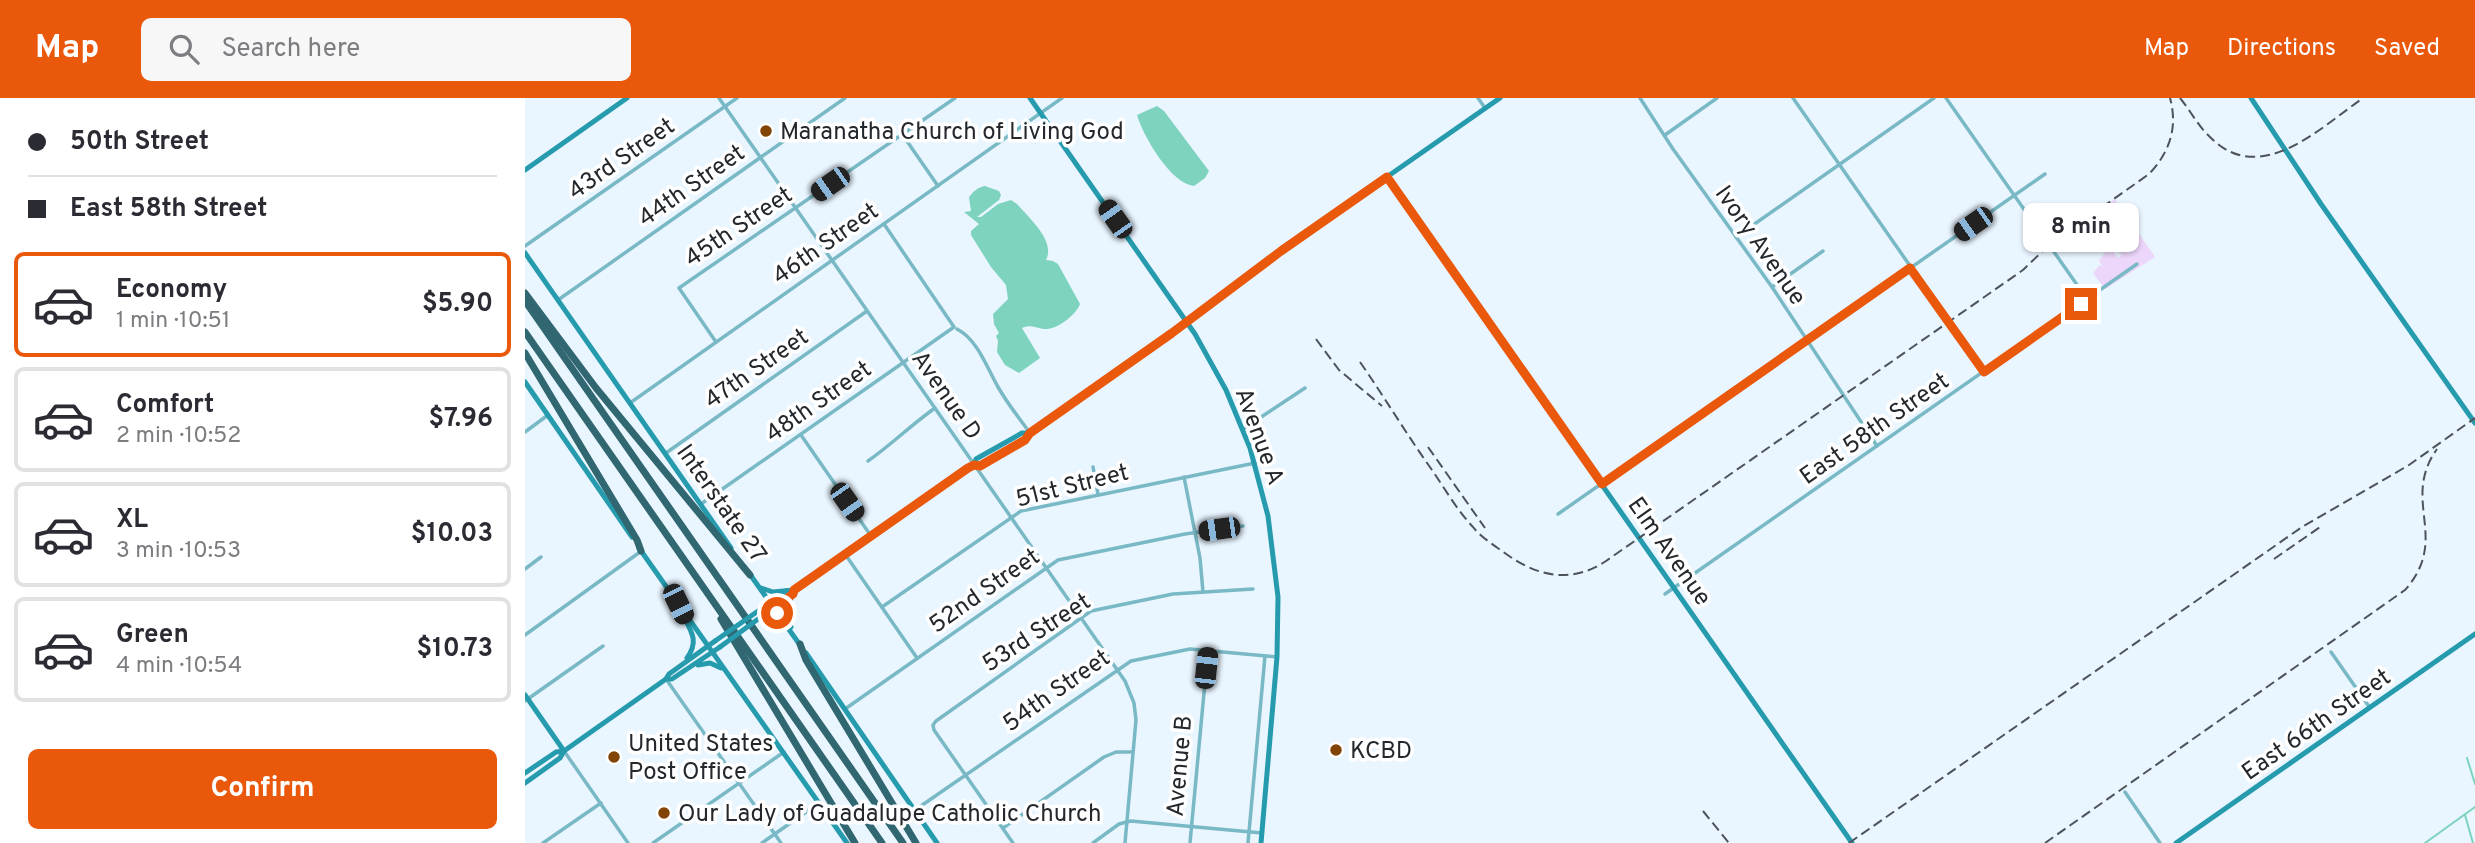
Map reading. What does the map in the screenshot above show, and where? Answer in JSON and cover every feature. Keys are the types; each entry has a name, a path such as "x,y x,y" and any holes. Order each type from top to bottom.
{"highway":[{"path":"525,293 596,388 750,575"},
{"path":"525,302 903,843"},
{"path":"525,332 882,843"},
{"path":"525,353 638,540 641,551"},
{"path":"694,573 855,843"},
{"path":"798,642 806,660 916,843"}],"main road":[{"path":"525,170 627,98"},
{"name":"Avenue A","path":"1031,98 1187,322 1218,375 1243,429 1255,463 1275,556 1278,609 1277,657 1261,843"},
{"path":"666,679 672,679 712,652 717,644 763,611 974,465 980,466 1025,440 1030,433 1187,322 1281,251 1500,98"},
{"path":"2251,98 2321,204 2475,423"},
{"name":"Elm Avenue","path":"1387,177 1852,843"},
{"name":"Interstate 27","path":"525,253 937,843"},
{"path":"525,382 847,843"},
{"path":"758,586 770,592 792,591"},
{"path":"792,591 786,615 798,642"},
{"path":"525,773 556,752 563,751 666,679 690,654 695,638 678,604"},
{"name":"East 66th Street","path":"2176,843 2475,634"},
{"path":"678,667 708,646 717,644"},
{"path":"691,666 710,663 719,666 729,675"},
{"path":"526,698 563,751"},
{"path":"525,783 560,758 563,751"}],"street":[{"name":"Avenue D","path":"719,98 1129,689 1136,720 1125,843"},
{"name":"43rd Street","path":"525,246 737,98"},
{"name":"44th Street","path":"558,300 845,98"},
{"name":"45th Street","path":"716,342 679,288 954,98"},
{"name":"46th Street","path":"630,403 1062,98"},
{"path":"1478,98 1485,108"},
{"name":"Ivory Avenue","path":"1640,98 1673,149 1772,287 1878,446"},
{"path":"1665,135 1717,98"},
{"path":"1793,98 1984,372"},
{"path":"1736,237 1934,98"},
{"path":"1946,98 2087,299"},
{"path":"902,134 938,186"},
{"path":"1558,514 2045,174"},
{"path":"884,224 955,328 963,333 981,355 1002,393 1030,433"},
{"path":"1772,287 1823,251"},
{"name":"East 58th Street","path":"1665,594 2137,264"},
{"name":"47th Street","path":"665,453 867,311"},
{"name":"48th Street","path":"701,504 955,328"},
{"path":"1243,429 1305,388"},
{"path":"868,461 935,408"},
{"path":"525,432 548,415"},
{"path":"801,435 871,536"},
{"name":"51st Street","path":"882,607 1021,511 1255,463"},
{"path":"1093,467 1098,494"},
{"path":"1184,477 1201,566 1203,592"},
{"name":"52nd Street","path":"845,709 1058,560 1243,526"},
{"path":"525,635 641,551"},
{"path":"845,554 917,658"},
{"path":"525,569 541,558"},
{"name":"53rd Street","path":"965,775 933,725 940,717 1091,611 1165,595 1253,589"},
{"path":"526,698 603,646"},
{"name":"54th Street","path":"915,810 1117,669 1138,659 1179,650 1277,657"},
{"name":"Avenue B","path":"1190,843 1207,650"},
{"path":"2331,652 2370,708"},
{"path":"1248,843 1265,656"},
{"path":"666,679 781,843"},
{"path":"563,751 628,843"},
{"path":"653,843 783,752"},
{"path":"1003,828 1104,757 1116,752 1133,752"},
{"path":"965,775 1013,843"},
{"path":"2125,792 2160,843"},
{"path":"543,843 601,803"},
{"path":"762,843 819,803"},
{"path":"1093,843 1127,821 1262,833"}],"shaded area":[{"path":"1157,106 1164,111 1209,171 1205,178 1194,186 1176,177 1167,168 1140,124 1137,115"},
{"path":"985,186 999,191 1001,195 999,200 977,217 981,217 998,204 1011,200 1017,204 1040,230 1047,245 1046,260 1058,264 1080,304 1070,317 1055,327 1022,328 1040,358 1019,373 1005,365 997,352 996,336 999,333 993,314 1008,299 1006,285 971,235 971,231 979,224 964,212 971,211 969,197"},
{"path":"2115,199 2155,257 2105,289 2093,273 2100,265 2104,268 2099,261 2109,247 2118,258 2122,255 2097,232 2074,248 2064,234"}],"waterway":[{"path":"2467,758 2475,784"},
{"path":"2425,843 2475,807"},
{"path":"2465,815 2473,843"}],"railway":[{"path":"1360,362 1451,499 1479,534 1514,560 1527,566 1553,574 1579,573 1606,561 2023,270 2049,245 2149,174 2162,157 2170,139 2173,119 2170,98"},
{"path":"2180,98 2210,137 2229,151 2249,157 2269,155 2289,148 2363,98"},
{"path":"1316,339 1339,370 1382,406"},
{"path":"1849,843 2302,527 2409,465 2475,418"},
{"path":"1428,447 1485,528"},
{"path":"2045,843 2405,590 2418,571 2424,553 2426,536 2423,486 2427,468 2437,449"},
{"path":"2274,559 2323,525"},
{"path":"1703,811 1729,843"}],"place":[{"name":"Maranatha Church of Living God","path":"766,131"},
{"name":"KCBD","path":"1336,750"},
{"name":"United States Post Office","path":"614,757"},
{"name":"Our Lady of Guadalupe Catholic Church","path":"664,813"}],"route":[{"path":"777,613 774,608 793,594 794,590 968,468 980,466 1025,440 1030,433 1387,177 1602,484 1910,268 1984,372 2081,304"}]}
